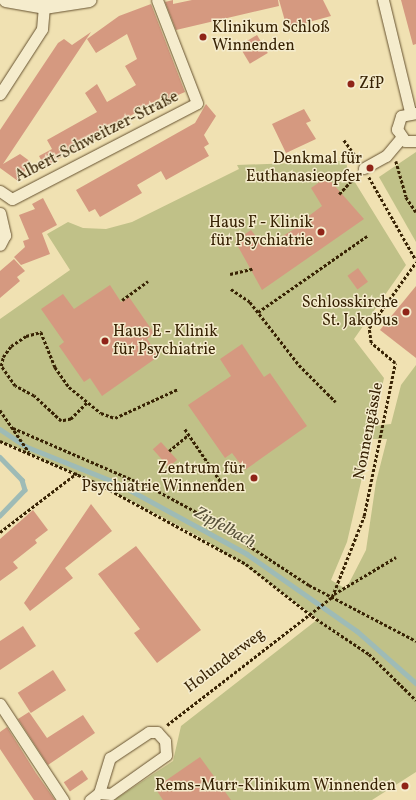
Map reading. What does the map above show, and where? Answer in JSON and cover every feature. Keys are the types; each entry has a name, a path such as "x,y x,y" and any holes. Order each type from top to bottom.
{"street":[{"path":"6,0 44,7 89,0"},
{"name":"Albert-Schweitzer-Straße","path":"0,191 12,200 197,103 157,0"},
{"path":"383,0 413,112 401,116 396,124 401,138"},
{"path":"0,94 42,29 44,7"},
{"path":"401,138 416,141"},
{"path":"364,168 390,152 401,138"},
{"path":"0,213 5,235 0,244"},
{"path":"0,704 63,800"},
{"path":"149,732 157,732 165,741 166,755 111,794 95,797 110,758 149,732"}],"path":[{"name":"Nonnengässle","path":"312,616 328,603 333,595 364,516 395,363 371,343 369,328 416,261 364,168 344,140"},
{"path":"390,152 398,165 406,198 416,212"},
{"path":"339,194 364,168"},
{"path":"258,312 367,236"},
{"path":"230,274 252,268"},
{"path":"122,300 148,281"},
{"path":"231,290 242,293 299,365 336,402"},
{"path":"87,403 71,419 61,421 34,396 15,386 0,366 3,357 11,346 26,336 41,332 55,367 87,403 115,418 178,389"},
{"path":"0,410 29,452"},
{"path":"13,428 154,489 202,515 333,595 416,641"},
{"path":"185,429 223,485"},
{"path":"169,451 188,435"},
{"path":"0,441 77,473 246,564 312,616 369,654 416,700"},
{"path":"0,532 77,473"},
{"path":"333,595 396,556"},
{"name":"Holunderweg","path":"157,732 312,616"}],"green space":[{"path":"416,152 416,242 379,177"},
{"name":"Zentrum für Psychiatrie Winnenden","path":"346,161 348,171 406,265 354,339 384,378 373,426 391,424 401,385 416,365 416,772 372,800 114,800 173,761 181,726 318,619 244,565 198,536 97,483 0,441 0,319 70,270 47,234 68,222 83,228 106,229 132,222 239,169 237,165","holes":["371,439 387,439 376,482 366,550 346,589 331,580 347,542"]}],"building":[{"path":"173,0 173,4 192,0 278,0 279,6 176,30 165,2"},
{"path":"279,0 323,0 331,16 287,28"},
{"path":"401,0 416,0 416,44 413,45"},
{"path":"151,4 185,92 164,101 162,97 45,167 39,156 52,149 47,140 97,112 85,93 97,84 107,102 136,85 125,66 137,59 127,34 96,53 87,39 119,16"},
{"path":"91,32 3,164 20,154 31,162 18,181 0,168 0,130 58,43 64,39 72,45"},
{"path":"257,35 268,53 250,64 239,46"},
{"path":"206,104 216,116 204,135 209,144 204,147 209,156 166,180 161,171 137,185 142,193 100,217 95,209 89,212 76,190 195,123"},
{"path":"304,109 311,121 306,123 316,139 286,153 272,124"},
{"name":"Haus F - Klinik für Psychiatrie","path":"327,177 364,219 262,290 235,241 251,230 264,247 308,221 306,218 322,206 311,188"},
{"path":"43,198 57,225 42,233 50,254 21,265 14,257 25,247 23,241 29,239 19,215 35,209 32,204"},
{"path":"14,259 25,271 17,277 20,281 0,298 0,271"},
{"path":"358,268 368,282 357,289 347,276"},
{"name":"Haus E - Klinik für Psychiatrie","path":"110,285 121,302 129,297 154,333 147,339 159,356 102,396 90,378 84,382 59,346 64,342 41,309 63,294 74,309"},
{"name":"Schlosskirche St. Jakobus","path":"416,286 416,358 380,330"},
{"path":"242,344 264,377 270,373 307,426 245,470 232,453 225,458 188,405 231,376 220,359"},
{"path":"161,442 177,460 169,467 153,449"},
{"path":"91,504 112,531 65,568 73,578 30,611 24,603"},
{"path":"33,510 48,530 35,540 37,543 13,562 18,568 0,581 0,539"},
{"path":"136,546 201,630 157,663 134,633 140,629 98,574"},
{"path":"23,626 36,646 0,670 0,641"},
{"path":"53,670 66,690 31,713 18,693"},
{"path":"29,712 47,738 83,715 95,733 48,765 18,719"},
{"path":"7,727 55,800 34,800 0,749 0,732"},
{"path":"200,757 231,800 163,800 155,788"},
{"path":"82,770 88,779 70,791 64,782"}],"waterway":[{"name":"Zipfelbach","path":"0,429 25,446 117,483 247,554 357,631 416,683"},
{"path":"0,457 22,480 25,490 0,516"}],"place":[{"name":"Klinikum Schloß Winnenden","path":"203,37"},
{"name":"ZfP","path":"351,84"},
{"name":"Denkmal für Euthanasieopfer","path":"370,168"},
{"name":"Haus F - Klinik für Psychiatrie","path":"321,232"},
{"name":"Schlosskirche St. Jakobus","path":"406,312"},
{"name":"Haus E - Klinik für Psychiatrie","path":"105,341"},
{"name":"Zentrum für Psychiatrie Winnenden","path":"254,478"},
{"name":"Rems-Murr-Klinikum Winnenden","path":"405,786"}]}
